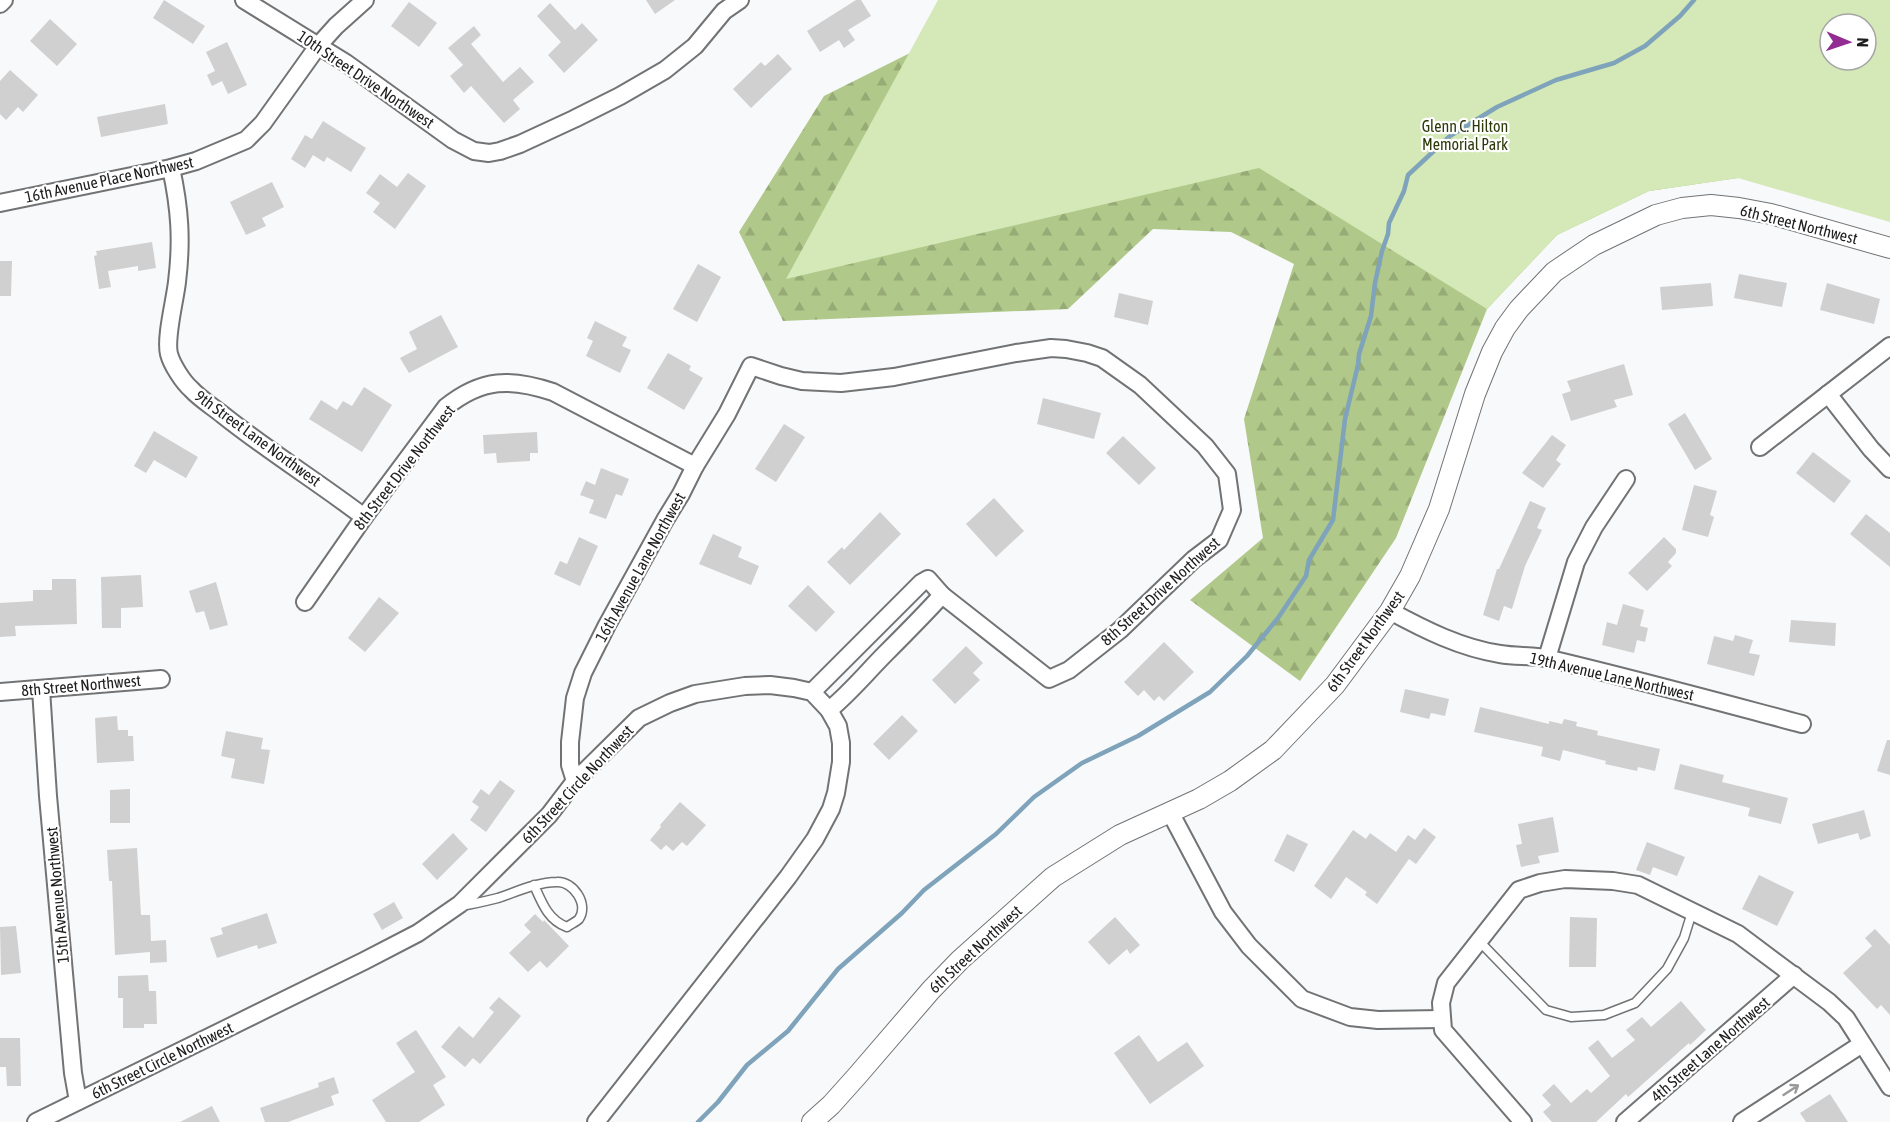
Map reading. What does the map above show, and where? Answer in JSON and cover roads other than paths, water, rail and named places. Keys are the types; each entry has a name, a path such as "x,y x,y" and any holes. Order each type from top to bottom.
{"street":[{"path":"0,4 4,0"},
{"name":"10th Street Drive Northwest","path":"244,0 346,63 453,140 474,151 489,153 500,152 574,119 665,70 695,46 722,5"},
{"name":"16th Avenue Place Northwest","path":"0,203 171,168 196,161 246,140 262,123 318,46 365,0"},
{"path":"722,5 740,0"},
{"name":"9th Street Lane Northwest","path":"171,168 180,221 180,249 168,342 169,355 189,388 240,429 364,517"},
{"name":"6th Street Northwest","path":"813,1122 850,1084 960,960 1053,876 1120,835 1199,799 1230,781 1273,750 1335,685 1390,611 1410,576 1430,533 1475,394 1492,352 1519,309 1554,272 1594,245 1656,215 1682,208 1711,205 1771,214 1890,248"},
{"path":"1760,447 1890,346"},
{"name":"8th Street Drive Northwest","path":"751,366 802,381 841,383 894,376 1034,350 1052,348 1087,353 1102,358 1140,385 1205,446 1227,474 1232,510 1219,540 1194,559 1120,630 1069,670 1049,679 942,595"},
{"name":"16th Avenue Lane Northwest","path":"575,781 570,765 570,742 575,698 583,673 695,466 727,414 751,366"},
{"name":"8th Street Drive Northwest","path":"305,602 364,517 446,407 460,396 480,387 500,383 529,384 553,392 695,466"},
{"path":"1828,394 1871,449 1890,469"},
{"path":"1547,658 1576,561 1594,527 1626,479"},
{"path":"596,1122 755,921 815,839 831,809 841,762 841,743 838,726 829,710 812,692 921,583 928,579 942,595 845,697 829,710"},
{"name":"19th Avenue Lane Northwest","path":"1390,611 1448,640 1499,654 1547,658 1802,724"},
{"name":"8th Street Northwest","path":"0,692 161,679"},
{"name":"6th Street Circle Northwest","path":"36,1122 418,933 454,908 549,815 575,781 639,718 695,694 745,686 770,685 812,692"},
{"name":"15th Avenue Northwest","path":"40,689 73,1073 78,1101"},
{"path":"1170,812 1223,912 1249,946 1302,999 1350,1017 1378,1020 1441,1019"},
{"path":"1523,1122 1443,1030 1441,1003 1446,983 1519,890 1548,881 1565,879 1613,881 1638,885 1738,934 1829,1002 1846,1018 1890,1087"},
{"name":"4th Street Lane Northwest","path":"1625,1122 1794,975"},
{"path":"1742,1122 1862,1044"}],"lane":[{"path":"454,908 534,885 558,881 569,884 580,898 583,909 578,919 567,927 557,924 544,908 534,885"},
{"path":"1480,942 1546,1010 1571,1017 1604,1016 1635,1003 1667,969 1684,938 1692,912"}],"waterway":[{"path":"698,1122 718,1102 747,1065 788,1031 838,969 902,913 924,890 996,834 1034,797 1082,763 1138,736 1210,692 1247,656 1278,618 1306,576 1309,560 1333,520 1345,419 1359,354 1371,316 1375,283 1389,223 1404,191 1408,175 1450,136 1497,107 1556,80 1614,63 1645,46 1680,16 1694,0"}],"park label":[{"name":"Glenn C. Hilton Memorial Park","path":"1465,135"}]}
